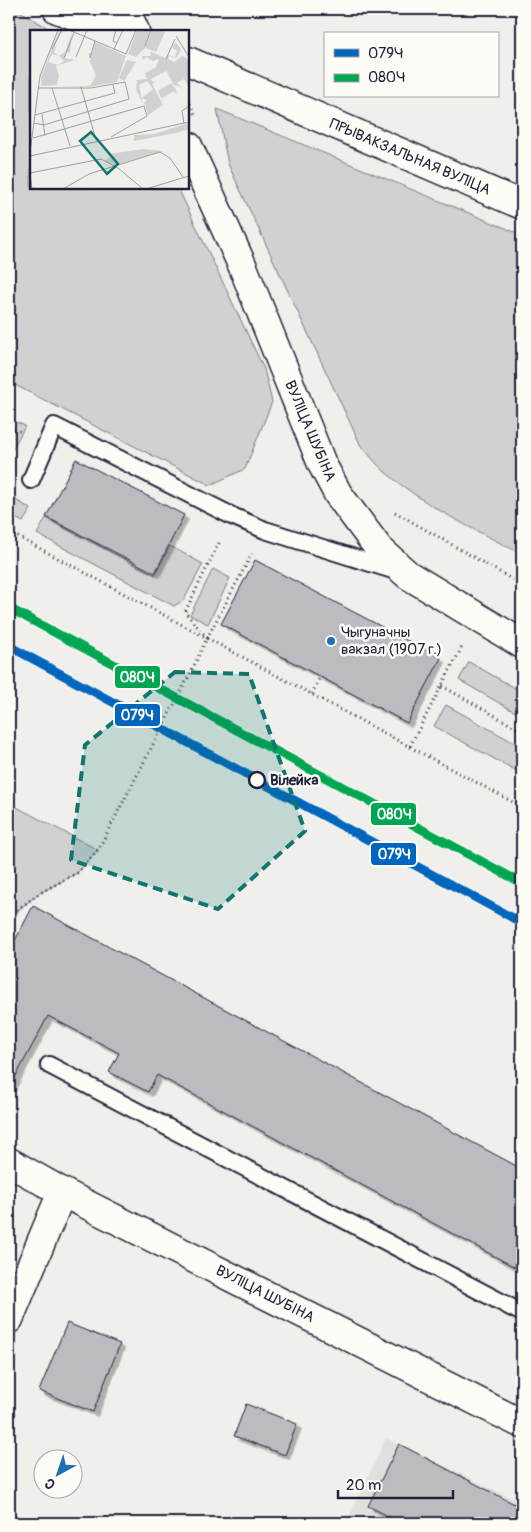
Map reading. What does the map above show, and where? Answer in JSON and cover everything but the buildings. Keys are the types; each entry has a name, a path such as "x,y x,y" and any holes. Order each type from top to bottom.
{"street":[{"path":"57,9 112,30"},
{"path":"125,9 135,30"},
{"name":"ПРЫВАКЗАЛЬНАЯ ВУЛІЦА","path":"189,61 522,205"},
{"name":"ВУЛІЦА ШУБІНА","path":"189,148 243,267 322,464 338,494 378,549 408,575 522,644"},
{"name":"ВУЛІЦА ШУБІНА","path":"9,1162 62,1192 522,1424"},
{"path":"9,1320 62,1192"}],"lane":[{"path":"31,480 54,426 232,516 256,526 408,575"},
{"path":"49,1065 522,1313"}],"path":[{"path":"189,100 196,116"},
{"path":"387,507 522,585"},
{"path":"9,532 522,806"},
{"path":"207,638 185,612 221,538"},
{"path":"9,928 18,909 40,893 77,873 98,850 252,554"},
{"path":"410,746 458,654"},
{"path":"312,694 320,677"},
{"path":"442,686 522,731"}],"highlighted area":[{"path":"175,672 249,674 305,831 218,909 71,860 85,745"}],"shaded area":[{"path":"9,9 16,9 51,30 30,30 30,189 178,189 264,369 272,402 245,469 210,485 9,382"},
{"path":"217,109 522,235 522,554 450,517 399,484 361,446 228,164"},
{"path":"9,419 25,426 9,456"},
{"path":"9,496 31,509 23,522 9,515"},
{"path":"46,518 155,575 170,546 203,564 184,600 174,606 37,534"},
{"path":"213,569 230,578 208,624 190,615"},
{"path":"469,662 522,692 522,716 459,680"},
{"path":"446,705 522,747 522,774 434,726"},
{"path":"9,803 98,850 77,873 40,893 19,909 9,928"},
{"path":"386,1438 522,1503 522,1523 346,1523"}],"transit line":[{"name":"080Ч","path":"9,608 522,883"},
{"name":"079Ч","path":"9,646 522,923"}],"place":[{"name":"Чыгуначны вакзал (1907 г.)","path":"331,641"},
{"name":"Вілейка","path":"257,780"}]}
